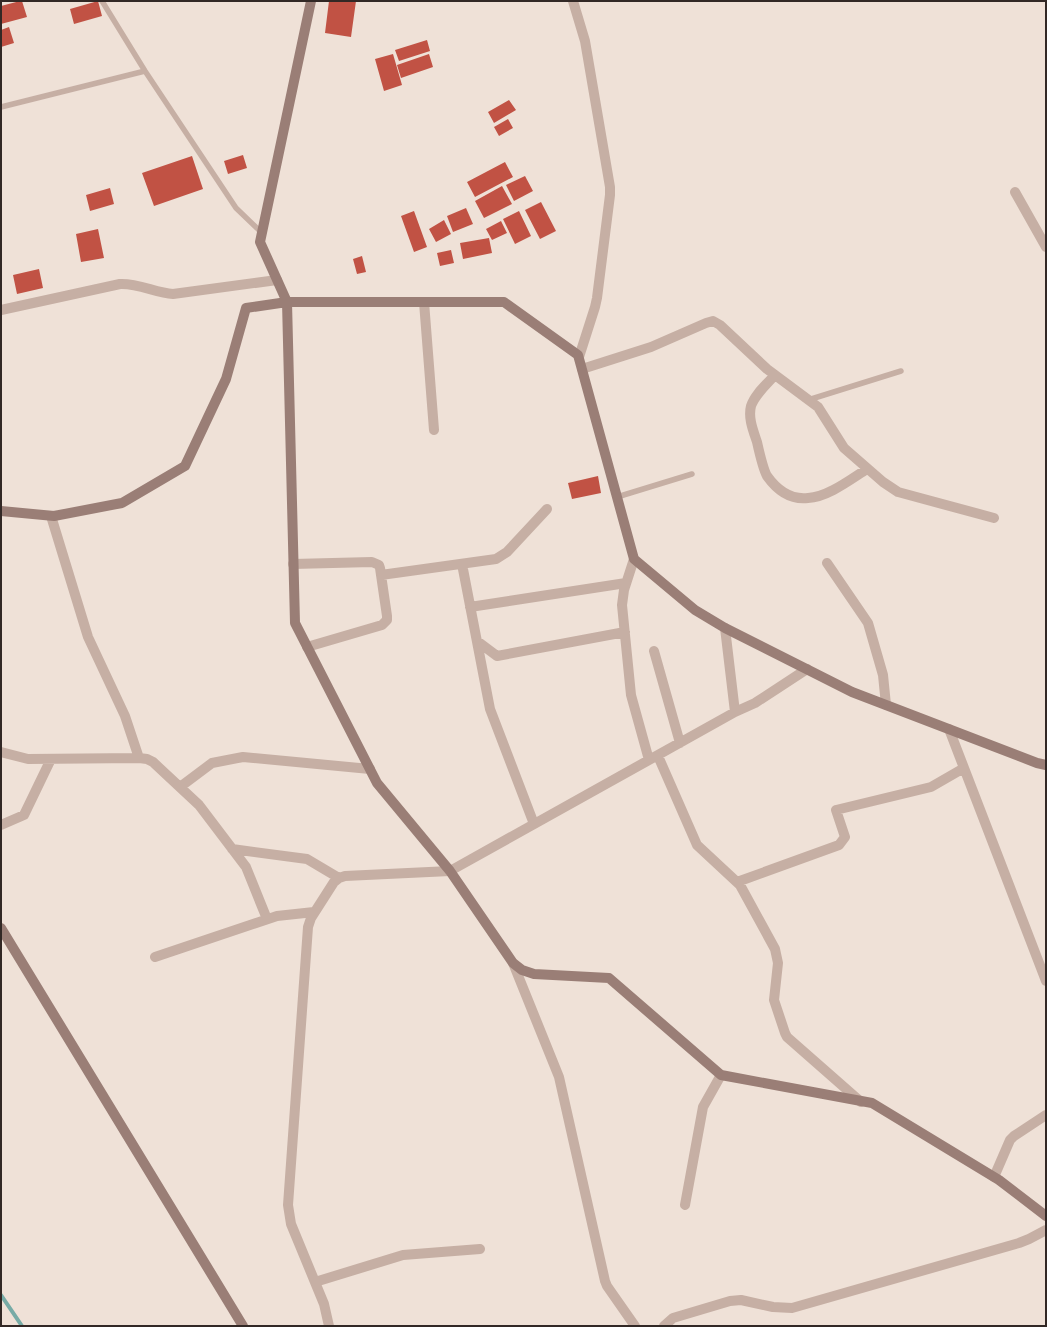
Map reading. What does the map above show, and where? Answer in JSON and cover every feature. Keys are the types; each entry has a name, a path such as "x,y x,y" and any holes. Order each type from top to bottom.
{"street":[{"path":"311,1 260,242 287,302 295,623 377,783 450,871 513,963 560,1077 605,1281 635,1326"},
{"path":"573,1 585,41 610,191 595,307 579,357"},
{"path":"1015,192 1046,247"},
{"path":"1,310 120,284 129,284 173,294 277,280"},
{"path":"1,511 51,516 122,503 186,466 226,379 246,308 287,302 504,302 579,357 634,559 626,583 622,605 631,696 653,758 697,845 737,882 775,949 778,962 774,1000 787,1037 861,1102"},
{"path":"424,302 434,430"},
{"path":"582,369 651,347 706,323 714,321 764,367 818,407 842,445 883,482 898,492 994,518"},
{"path":"775,375 755,397 751,407 750,420 767,475 780,491 795,498 809,498 823,494 842,485 867,468"},
{"path":"381,575 496,560 502,557 547,509"},
{"path":"51,516 88,637 125,716 139,758"},
{"path":"634,559 695,610 724,628 852,692 1037,763 1046,765"},
{"path":"293,564 372,562 379,564 381,575 387,616 382,625 307,647"},
{"path":"827,563 868,623 883,676 886,705"},
{"path":"462,564 490,709 534,824"},
{"path":"470,607 626,583"},
{"path":"724,628 735,712"},
{"path":"477,641 497,656 625,632"},
{"path":"654,651 680,743"},
{"path":"330,1326 327,1312 291,1224 288,1205 308,927 310,918 334,882 345,876 450,871 735,712 755,703 807,669"},
{"path":"949,729 1046,981"},
{"path":"1,752 28,759 139,758 154,762 199,805 232,849 248,872 267,919"},
{"path":"180,787 212,763 243,757 370,769"},
{"path":"1,826 24,815 51,759"},
{"path":"737,882 839,845 845,837 836,810 931,787 964,768"},
{"path":"232,849 307,859 339,878"},
{"path":"155,957 267,919 282,915 314,912"},
{"path":"1,928 243,1326"},
{"path":"513,963 522,970 534,974 609,978 721,1075 872,1103 994,1178 1046,1216"},
{"path":"685,1205 703,1106 721,1075"},
{"path":"994,1178 1010,1140 1046,1115"},
{"path":"664,1326 673,1318 735,1300 773,1307 792,1308 1019,1243 1046,1230"},
{"path":"315,1282 403,1255 480,1249"}],"lane":[{"path":"102,1 145,71 236,208 262,233"},
{"path":"1,107 145,71"},
{"path":"808,400 901,372"},
{"path":"617,497 692,474"}],"building":[{"path":"22,1 27,17 1,24 1,6"},
{"path":"98,1 102,16 74,24 70,9"},
{"path":"329,1 356,1 351,37 325,33"},
{"path":"9,27 14,43 1,47 1,30"},
{"path":"427,40 430,51 399,61 395,50"},
{"path":"393,54 402,85 384,91 375,59"},
{"path":"429,54 433,67 401,78 397,65"},
{"path":"509,100 516,110 494,123 488,112"},
{"path":"508,119 513,128 499,136 494,127"},
{"path":"243,155 247,168 228,174 224,161"},
{"path":"192,156 203,189 154,206 142,173"},
{"path":"505,162 513,177 475,197 467,182"},
{"path":"525,176 533,191 514,201 506,185"},
{"path":"502,186 512,204 484,218 475,201"},
{"path":"110,188 114,204 90,211 86,195"},
{"path":"541,202 556,231 540,239 525,210"},
{"path":"466,208 473,224 453,232 447,216"},
{"path":"414,211 427,247 414,252 401,216"},
{"path":"519,211 531,236 515,244 503,219"},
{"path":"444,220 451,234 436,242 429,229"},
{"path":"501,221 507,233 492,240 486,229"},
{"path":"98,229 104,258 81,262 76,234"},
{"path":"489,238 492,253 463,259 460,243"},
{"path":"451,250 454,263 440,266 437,253"},
{"path":"362,256 366,272 357,274 353,259"},
{"path":"39,269 43,288 17,294 13,275"},
{"path":"598,476 601,493 572,499 568,483"}],"waterway":[{"path":"1,1295 22,1326"}]}
